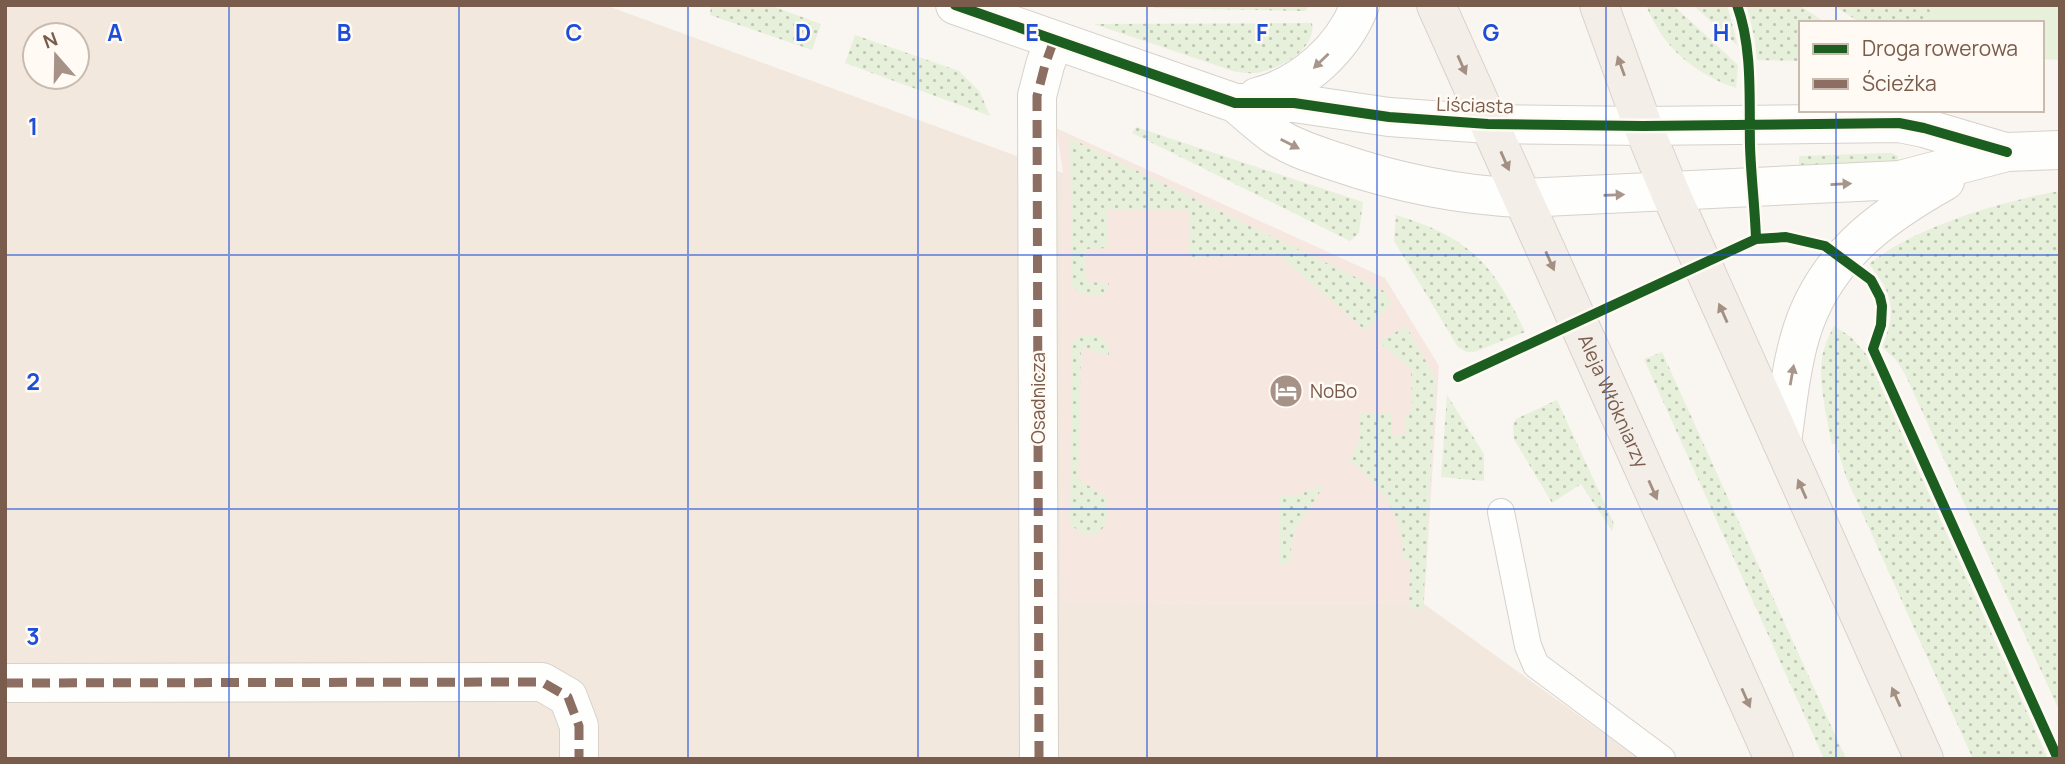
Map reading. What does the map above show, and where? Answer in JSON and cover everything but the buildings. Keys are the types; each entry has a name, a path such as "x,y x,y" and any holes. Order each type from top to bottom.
{"main road":[{"name":"Aleja Włókniarzy","path":"1436,5 1774,759"},
{"path":"1599,5 1670,192 1924,759"}],"street":[{"name":"Liściasta","path":"955,5 1235,103 1294,103 1389,117 1488,124 1899,124 1924,128 2007,152"},
{"path":"1235,103 1263,96 1305,76 1327,57 1345,34 1360,5"},
{"name":"Osadnicza","path":"1039,759 1037,96 1054,40"},
{"name":"Liściasta","path":"1235,103 1276,137 1295,147 1373,174 1475,196 1521,198 1900,180 2007,152 2060,150"},
{"path":"1782,442 1800,337 1817,296 1842,258 1874,227 1915,198 1958,174 2007,152"},
{"path":"5,683 542,682 568,697 579,726 579,759"}],"lane":[{"path":"1501,512 1528,646 1536,665 1662,759"}],"shaded area":[{"path":"5,5 605,5 1063,173 1061,603 1424,604 1639,759 5,759"},
{"path":"1056,128 1385,278 1439,366 1424,604 1061,603 1063,173"}],"green space":[{"path":"711,5 769,5 821,24 812,50 710,15"},
{"path":"1161,5 1308,7 1305,11 1153,8"},
{"path":"1646,5 1673,5 1738,65 1736,88 1707,75 1682,57 1661,34"},
{"path":"1693,5 1727,5 1738,46"},
{"path":"1747,5 1799,5 1823,21 1799,21 1799,61 1757,60"},
{"path":"1833,5 1927,5 1936,21 1858,21"},
{"path":"1927,5 2060,5 2060,60 2044,59 2044,21 1936,21"},
{"path":"1312,23 1308,42 1294,57 1273,68 1250,73 1236,72 1094,24"},
{"path":"855,35 959,71 980,92 990,116 845,63"},
{"path":"1136,127 1363,202 1359,233 1350,241 1132,133"},
{"path":"1070,138 1384,291 1391,303 1366,331 1279,255 1190,257 1189,210 1108,209 1108,248 1086,249 1086,282 1109,283 1106,292 1098,296 1079,293 1072,286"},
{"path":"1891,153 1898,156 1898,161 1799,168 1799,156"},
{"path":"2060,191 2060,712 1905,374 1896,360 1882,347 1890,323 1890,303 1884,285 1869,264 1910,238 1960,217 2012,201"},
{"path":"1396,215 1443,233 1476,256 1502,288 1525,332 1474,352 1458,347 1394,241"},
{"path":"1406,326 1436,379 1423,609 1409,608 1410,560 1402,559 1403,545 1396,517 1380,491 1349,461 1359,438 1360,414 1392,414 1392,435 1406,435 1406,414 1412,413 1411,369 1379,342"},
{"path":"1834,326 1851,337 1866,354 2048,759 1973,759 1846,477 1836,444 1832,444 1821,368 1825,346"},
{"path":"1087,334 1104,340 1109,356 1081,347 1078,479 1106,497 1107,509 1103,527 1090,535 1079,531 1070,522 1072,343"},
{"path":"1662,352 1846,759 1824,759 1644,359"},
{"path":"1447,395 1484,454 1484,481 1441,477"},
{"path":"1557,400 1614,524 1612,531 1581,484 1552,503 1514,439 1513,425 1516,419"},
{"path":"1323,485 1296,528 1291,562 1279,565 1280,495 1297,495"}],"marked path":[{"path":"1039,759 1037,96 1054,40"},
{"path":"5,683 542,682 568,697 579,726 579,759"}],"cycle path":[{"path":"955,5 1235,103 1294,103 1389,117 1488,124 1643,126 1899,123 2007,152"},
{"path":"1458,377 1756,239 1748,57 1737,5"},
{"path":"1756,239 1786,237 1825,246 1871,280 1882,306 1881,325 1873,349 2058,759"}],"place":[{"name":"NoBo","path":"1286,391"}]}
